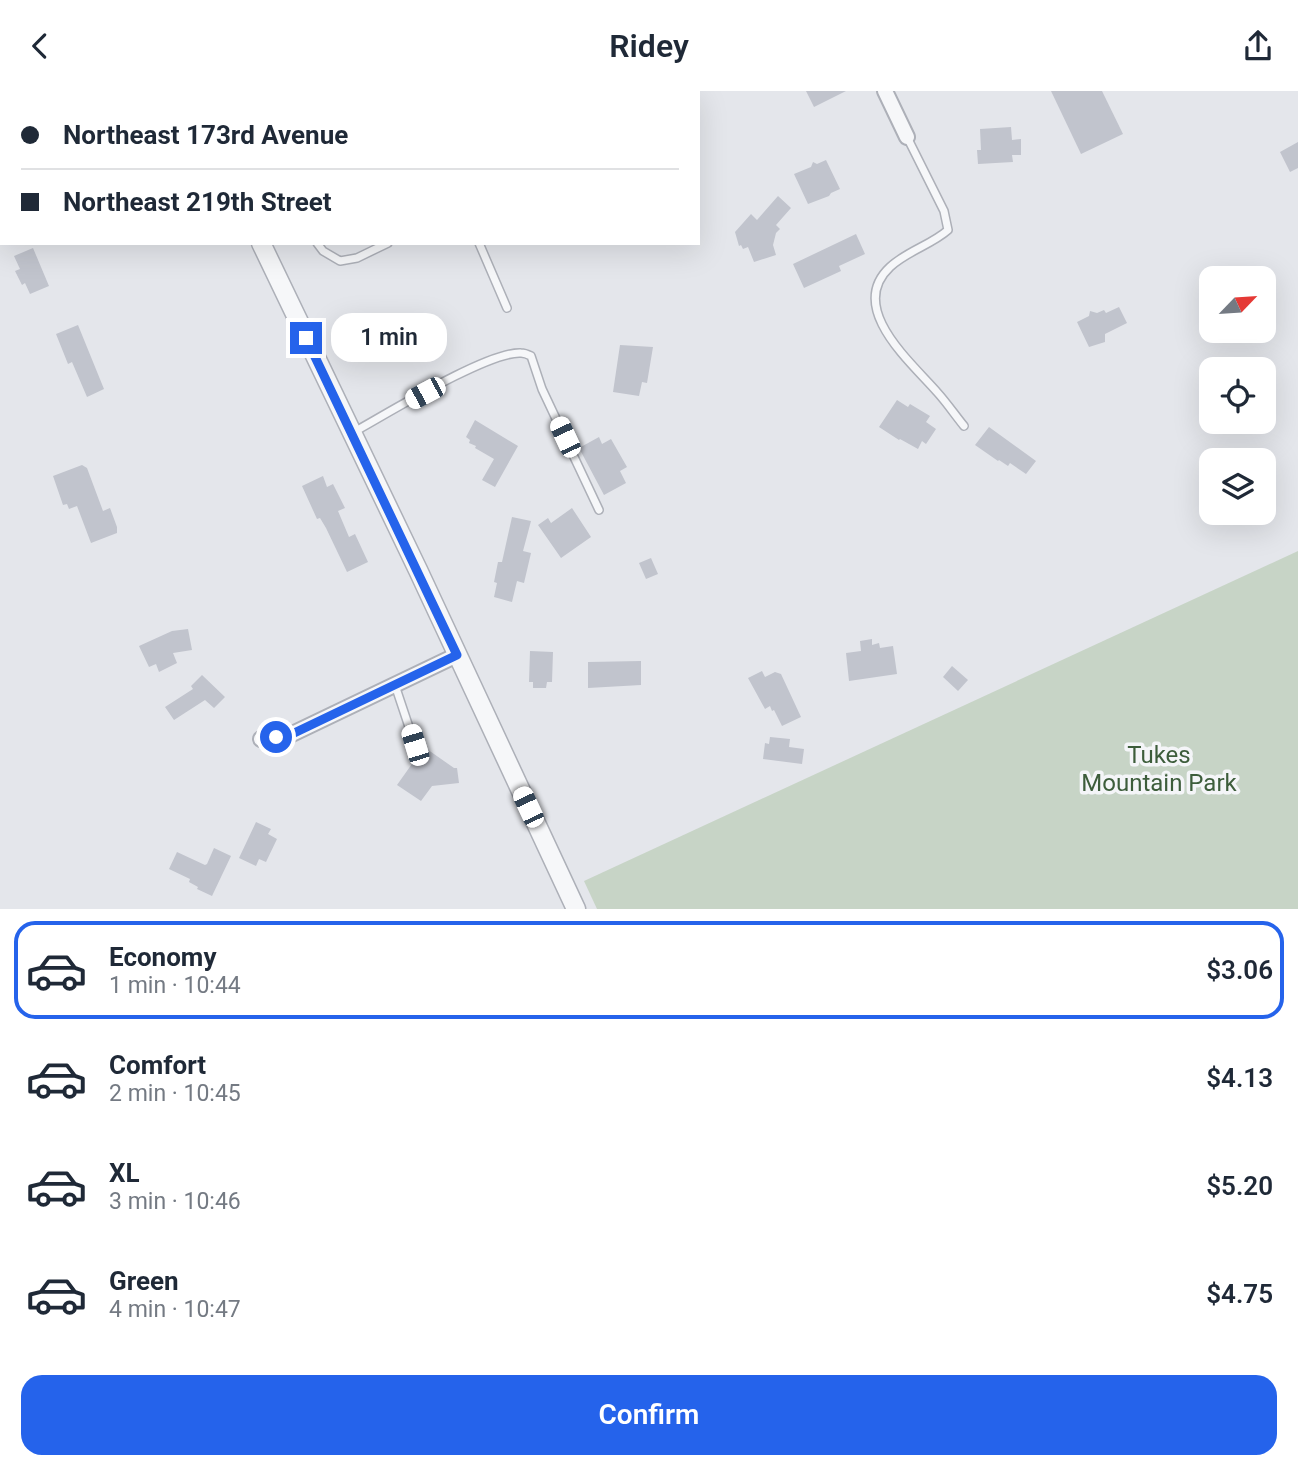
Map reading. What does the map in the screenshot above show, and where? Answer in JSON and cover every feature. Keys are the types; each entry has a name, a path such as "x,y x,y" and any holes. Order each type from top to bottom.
{"street":[{"path":"885,91 907,137"},
{"path":"262,245 576,909"},
{"path":"261,739 290,735 457,655"}],"lane":[{"path":"907,137 944,211 948,230 937,240 889,268 881,278 876,295 877,311 884,329 897,349 964,426"},
{"path":"318,245 323,251 340,261 357,258 384,245"},
{"path":"480,245 507,308"},
{"path":"351,433 474,367 522,352 531,356 542,389 599,510"},
{"path":"395,685 415,745"}],"green space":[{"name":"Tukes Mountain Park","path":"1298,551 1298,909 597,909 584,881"}],"building":[{"path":"806,91 846,91 814,107"},
{"path":"1051,91 1102,91 1123,134 1081,154"},
{"path":"1011,127 1012,140 1021,139 1021,155 1012,155 1013,162 978,164 977,150 981,150 980,129"},
{"path":"1298,142 1298,168 1290,172 1280,152"},
{"path":"826,160 840,189 808,204 794,174 811,167 813,162 817,164"},
{"path":"778,196 791,208 776,225 780,229 773,245 776,255 754,262 748,247 743,249 739,246 735,232 751,214 757,220"},
{"path":"856,234 865,254 839,266 841,271 804,288 793,264"},
{"path":"33,248 49,286 30,294 15,271 20,269 14,256"},
{"path":"1119,307 1127,323 1105,334 1105,342 1089,347 1077,322 1089,316 1090,311 1097,313 1104,310 1106,313"},
{"path":"78,325 104,389 87,397 72,362 68,364 56,334"},
{"path":"620,345 653,347 647,383 642,382 639,396 613,392"},
{"path":"897,400 930,416 926,422 936,429 926,444 922,441 918,449 879,427"},
{"path":"475,420 518,446 495,487 482,480 494,459 475,448 466,437"},
{"path":"989,427 1036,461 1026,474 1010,463 1008,466 998,461 975,445"},
{"path":"599,437 602,444 611,439 627,467 620,471 626,483 604,495 579,448"},
{"path":"82,465 87,468 103,511 110,508 117,527 117,533 91,543 77,506 69,509 67,504 63,505 53,476"},
{"path":"323,476 327,487 333,484 345,508 338,511 349,537 355,534 368,562 347,572 302,486"},
{"path":"572,508 591,537 561,558 538,525 548,518 551,523"},
{"path":"512,517 531,521 523,551 531,553 524,583 517,581 512,602 494,597 497,583 494,582 498,562 502,562"},
{"path":"651,558 658,574 646,579 639,563"},
{"path":"188,629 192,650 173,653 177,663 159,672 156,664 149,667 139,646 172,631"},
{"path":"872,639 872,645 879,643 880,648 893,646 897,674 849,681 846,653 861,651 860,641"},
{"path":"530,651 553,652 552,682 547,682 546,688 533,688 533,682 529,682"},
{"path":"641,661 641,685 588,688 588,662"},
{"path":"952,666 968,680 958,691 943,677"},
{"path":"762,671 765,677 775,672 781,674 801,717 782,726 770,706 765,709 748,678"},
{"path":"202,675 225,697 214,708 205,700 174,720 165,707 193,689 191,686"},
{"path":"770,737 790,739 789,747 804,749 802,764 763,759 765,743 769,744"},
{"path":"424,747 457,768 459,783 432,786 421,801 397,785"},
{"path":"256,822 271,829 268,834 277,839 266,862 259,859 256,866 239,858"},
{"path":"214,848 231,856 212,896 197,889 198,887 189,882 190,879 169,869 177,852 205,865"}],"route":[{"path":"276,737 290,735 457,655 306,338"}]}
